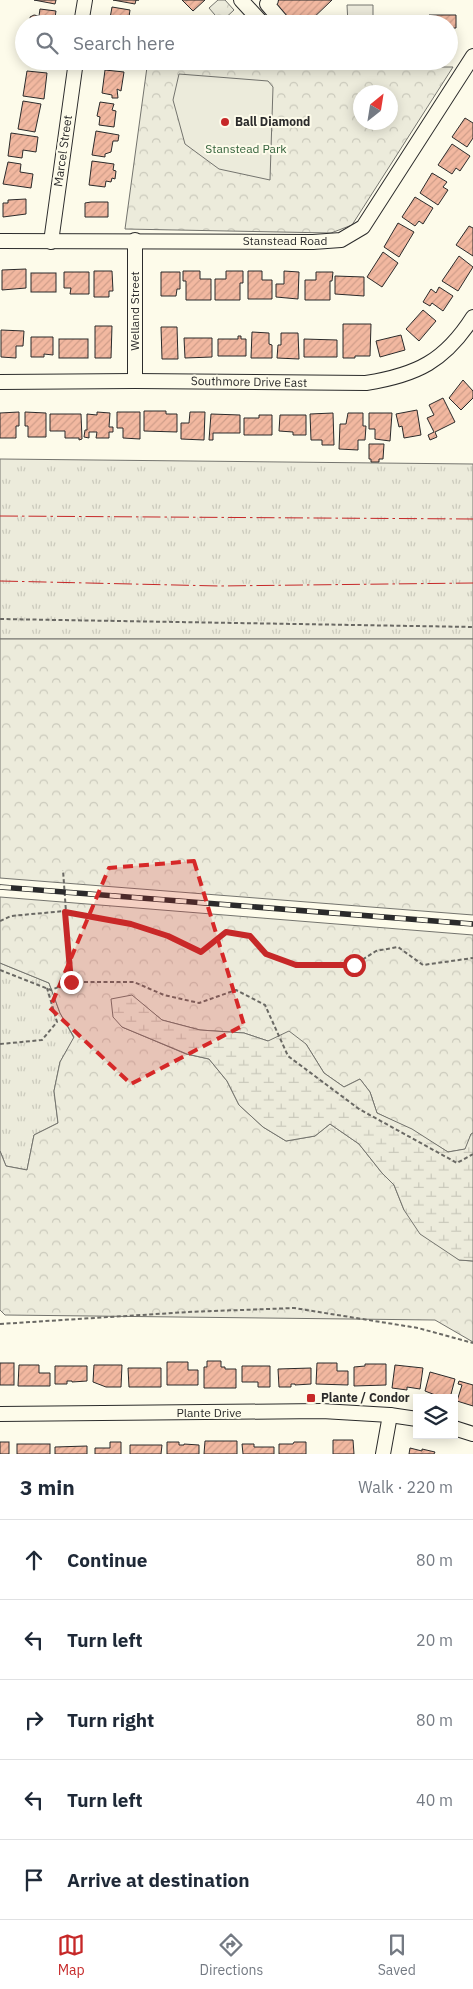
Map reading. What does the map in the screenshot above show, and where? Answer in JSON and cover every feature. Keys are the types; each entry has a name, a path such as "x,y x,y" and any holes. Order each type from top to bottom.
{"street":[{"path":"82,15 85,0"},
{"path":"241,0 255,15"},
{"path":"271,0 267,4 276,15"},
{"name":"Stanstead Road","path":"0,241 313,242 341,240 363,227 473,56"},
{"name":"Marcel Street","path":"51,242 75,70"},
{"name":"Welland Street","path":"135,240 135,381"},
{"name":"Southmore Drive East","path":"0,382 366,383 393,379 419,370 442,355 472,321"},
{"name":"Plante Drive","path":"0,1414 322,1411 390,1415 413,1418"},
{"path":"383,1454 390,1415"},
{"path":"458,1429 473,1434"}],"path":[{"path":"0,619 473,627"},
{"path":"63,870 71,982"},
{"path":"0,921 11,916 65,912 131,924 168,936 201,952 226,932 250,936 266,954 296,965 354,965 376,951 398,947 423,965 473,958"},
{"path":"0,970 50,990 71,982 134,982 164,995 199,1003 236,990 264,1005 288,1056 359,1109 457,1163 473,1154"},
{"path":"0,1044 42,1040 57,1022 47,988"},
{"path":"0,1324 294,1308 418,1328 473,1343"}],"highlighted area":[{"path":"194,861 244,1025 131,1084 50,1008 109,868"}],"green space":[{"path":"218,0 225,0 234,10 229,15 215,15 209,8"},
{"name":"Stanstead Park","path":"147,70 451,70 352,225 331,233 125,229"},
{"name":"Ball Diamond","path":"179,74 268,81 273,87 270,180 219,169 185,144 173,100"},
{"path":"0,459 473,464 473,639 0,639"},
{"path":"0,639 473,639 473,915 0,878"},
{"path":"0,897 473,935 473,1133 466,1149 448,1152 412,1130 377,1113 370,1092 360,1079 344,1087 324,1073 306,1044 268,1041 244,1033 200,1030 162,1020 132,996 122,1027 186,1054 209,1059 227,1081 239,1105 263,1127 286,1141 315,1136 330,1124 359,1144 394,1185 404,1210 459,1260 473,1261 473,1342 435,1320 5,1315 0,1310 0,1151 6,1166 27,1170 34,1135 58,1123 54,1091 60,1062 74,1037 60,1013 49,983 0,963"},
{"path":"0,963 49,983 60,1013 74,1038 60,1062 54,1091 58,1123 34,1135 27,1170 6,1166 0,1151"},
{"path":"132,995 162,1020 200,1030 244,1033 268,1041 289,1031 306,1044 324,1073 344,1087 360,1079 370,1092 377,1113 412,1129 448,1152 465,1149 473,1133 473,1261 459,1260 420,1234 404,1210 394,1185 359,1144 330,1124 315,1136 286,1141 263,1127 239,1105 227,1081 209,1059 187,1054 122,1027 113,1017 111,999"}],"shaded area":[{"path":"347,5 373,5 373,15 348,15"}],"building":[{"path":"34,0 56,0 55,4"},
{"path":"113,0 136,0 135,4"},
{"path":"182,0 205,0 193,11"},
{"path":"271,0 332,0 316,15 279,15"},
{"path":"112,7 130,10 129,15 111,15"},
{"path":"40,9 56,11 55,15 39,15"},
{"path":"105,70 124,72 121,91 117,89 118,98 112,98 112,95 102,93"},
{"path":"27,71 47,73 44,99 23,96"},
{"path":"23,101 41,104 35,132 18,129"},
{"path":"100,102 114,104 112,110 116,111 114,127 99,125 100,117 97,116"},
{"path":"465,118 473,123 473,138 467,147 452,137"},
{"path":"96,131 119,135 118,141 113,141 111,152 105,154 105,157 92,155"},
{"path":"11,133 38,137 36,152 23,150 22,158 8,156"},
{"path":"452,144 470,156 460,171 456,168 452,174 438,165"},
{"path":"92,161 114,164 113,170 116,171 115,179 112,178 111,182 106,181 105,187 89,185"},
{"path":"8,162 21,164 20,172 33,174 31,188 3,184"},
{"path":"432,173 447,182 443,187 448,190 438,205 420,193"},
{"path":"415,197 433,208 423,224 419,221 415,226 402,217"},
{"path":"26,199 26,214 3,217 3,203 8,203 8,200"},
{"path":"108,202 108,217 85,217 85,203"},
{"path":"398,223 414,232 399,257 384,247"},
{"path":"469,226 473,228 473,256 456,245"},
{"path":"383,252 398,263 382,287 367,277"},
{"path":"459,256 473,267 458,291 442,281"},
{"path":"26,269 26,288 2,290 2,270"},
{"path":"94,271 112,271 113,291 109,291 109,297 94,297"},
{"path":"183,271 200,271 200,279 211,279 211,300 186,300 186,281 183,281"},
{"path":"226,271 243,271 243,283 240,283 240,300 215,300 215,279 226,279"},
{"path":"248,271 262,271 262,280 272,280 272,299 248,299"},
{"path":"284,271 299,272 298,299 276,297 276,284 284,284"},
{"path":"64,272 89,272 89,294 70,294 71,288 64,288"},
{"path":"161,272 180,272 180,289 177,289 176,296 161,296"},
{"path":"316,272 333,272 332,281 330,281 330,300 305,300 305,280 316,280"},
{"path":"31,273 56,273 56,292 31,292"},
{"path":"335,276 364,277 364,296 335,294"},
{"path":"439,287 453,296 443,311 432,303 430,306 423,302 431,289 436,293"},
{"path":"423,310 436,321 419,341 406,329"},
{"path":"343,324 371,324 370,356 343,358"},
{"path":"95,326 112,326 111,358 95,358"},
{"path":"161,327 177,327 178,359 162,359"},
{"path":"1,330 24,331 23,346 16,346 16,358 1,357"},
{"path":"252,332 269,333 269,344 272,345 272,358 251,358"},
{"path":"281,333 298,333 299,359 277,358 278,345 281,345"},
{"path":"401,335 405,350 380,357 376,341"},
{"path":"238,336 241,336 241,339 246,339 246,356 218,356 218,339 238,339"},
{"path":"31,337 53,337 53,355 44,354 44,357 31,357"},
{"path":"184,338 212,338 212,357 185,358"},
{"path":"59,339 88,339 88,358 59,358"},
{"path":"304,339 337,340 337,357 304,357"},
{"path":"463,380 473,391 473,398 461,410 449,398"},
{"path":"443,398 455,422 435,432 437,437 430,440 428,435 434,432 427,418 434,415 429,405"},
{"path":"417,410 421,435 404,438 402,426 399,427 396,414"},
{"path":"144,411 166,411 166,414 177,414 177,432 144,431"},
{"path":"19,412 19,426 16,426 16,438 0,438 0,413"},
{"path":"25,412 46,413 46,437 28,437 28,426 25,426"},
{"path":"97,412 110,413 109,427 113,427 113,432 109,432 109,438 96,438 97,432 89,432 89,438 84,437 85,430 87,430 87,414 97,415"},
{"path":"117,412 140,412 140,439 123,438 123,428 117,428"},
{"path":"190,412 205,412 204,440 181,439 181,423 189,423"},
{"path":"333,413 334,445 322,445 322,440 311,440 310,414"},
{"path":"348,413 363,413 363,426 366,426 365,440 358,440 358,450 339,449 340,424 346,424"},
{"path":"369,413 392,413 390,441 375,439 375,429 369,429"},
{"path":"50,414 81,414 82,439 65,438 65,431 50,431"},
{"path":"211,414 240,415 240,433 213,433 213,440 209,440"},
{"path":"259,415 272,415 272,435 244,435 244,418 259,418"},
{"path":"280,415 306,415 306,435 293,435 293,432 279,431"},
{"path":"369,444 384,444 383,459 379,459 379,462 371,462 371,459 369,459"},
{"path":"207,1361 221,1361 221,1367 236,1369 236,1388 204,1388 204,1367 207,1367"},
{"path":"167,1362 188,1362 188,1370 198,1370 198,1385 167,1385"},
{"path":"0,1363 14,1363 14,1385 0,1385"},
{"path":"317,1363 337,1363 337,1371 348,1371 348,1385 316,1384"},
{"path":"365,1364 386,1364 386,1385 354,1386 354,1367 365,1366"},
{"path":"19,1365 39,1365 39,1373 50,1373 50,1386 18,1386"},
{"path":"94,1365 122,1365 121,1387 106,1387 93,1382"},
{"path":"395,1365 423,1368 420,1389 407,1387 407,1390 392,1388"},
{"path":"55,1366 87,1366 87,1381 67,1381 67,1384 55,1384"},
{"path":"242,1366 270,1366 270,1387 258,1387 258,1382 242,1382"},
{"path":"128,1368 161,1368 161,1387 129,1387"},
{"path":"311,1368 311,1384 291,1384 291,1387 279,1387 278,1369"},
{"path":"430,1372 455,1379 451,1394 433,1394 425,1391"},
{"path":"459,1381 473,1385 473,1406 458,1401 462,1385 458,1384"},
{"path":"333,1440 353,1440 354,1454 333,1454"},
{"path":"205,1441 237,1441 237,1454 204,1454"},
{"path":"0,1442 9,1442 9,1454 0,1454"},
{"path":"110,1442 121,1442 121,1454 95,1454 95,1448 110,1448"},
{"path":"167,1442 179,1442 179,1445 199,1445 199,1454 167,1454"},
{"path":"294,1442 306,1442 306,1454 279,1454 279,1444 293,1444"},
{"path":"17,1444 50,1444 50,1454 17,1454"},
{"path":"242,1444 254,1444 254,1447 274,1447 274,1454 243,1454"},
{"path":"130,1445 162,1445 161,1454 130,1454"},
{"path":"87,1446 87,1454 55,1454 55,1447"},
{"path":"410,1448 435,1452 434,1454 409,1454"}],"railway":[{"path":"0,887 473,924"}],"power":[{"path":"0,516 473,519"},
{"path":"0,581 219,586 473,583"}],"place":[{"name":"Ball Diamond","path":"225,122"},
{"name":"Plante / Condor","path":"311,1398"}],"route":[{"path":"71,982 65,912 131,924 168,936 201,952 226,932 250,936 266,954 296,965 354,965"}]}
